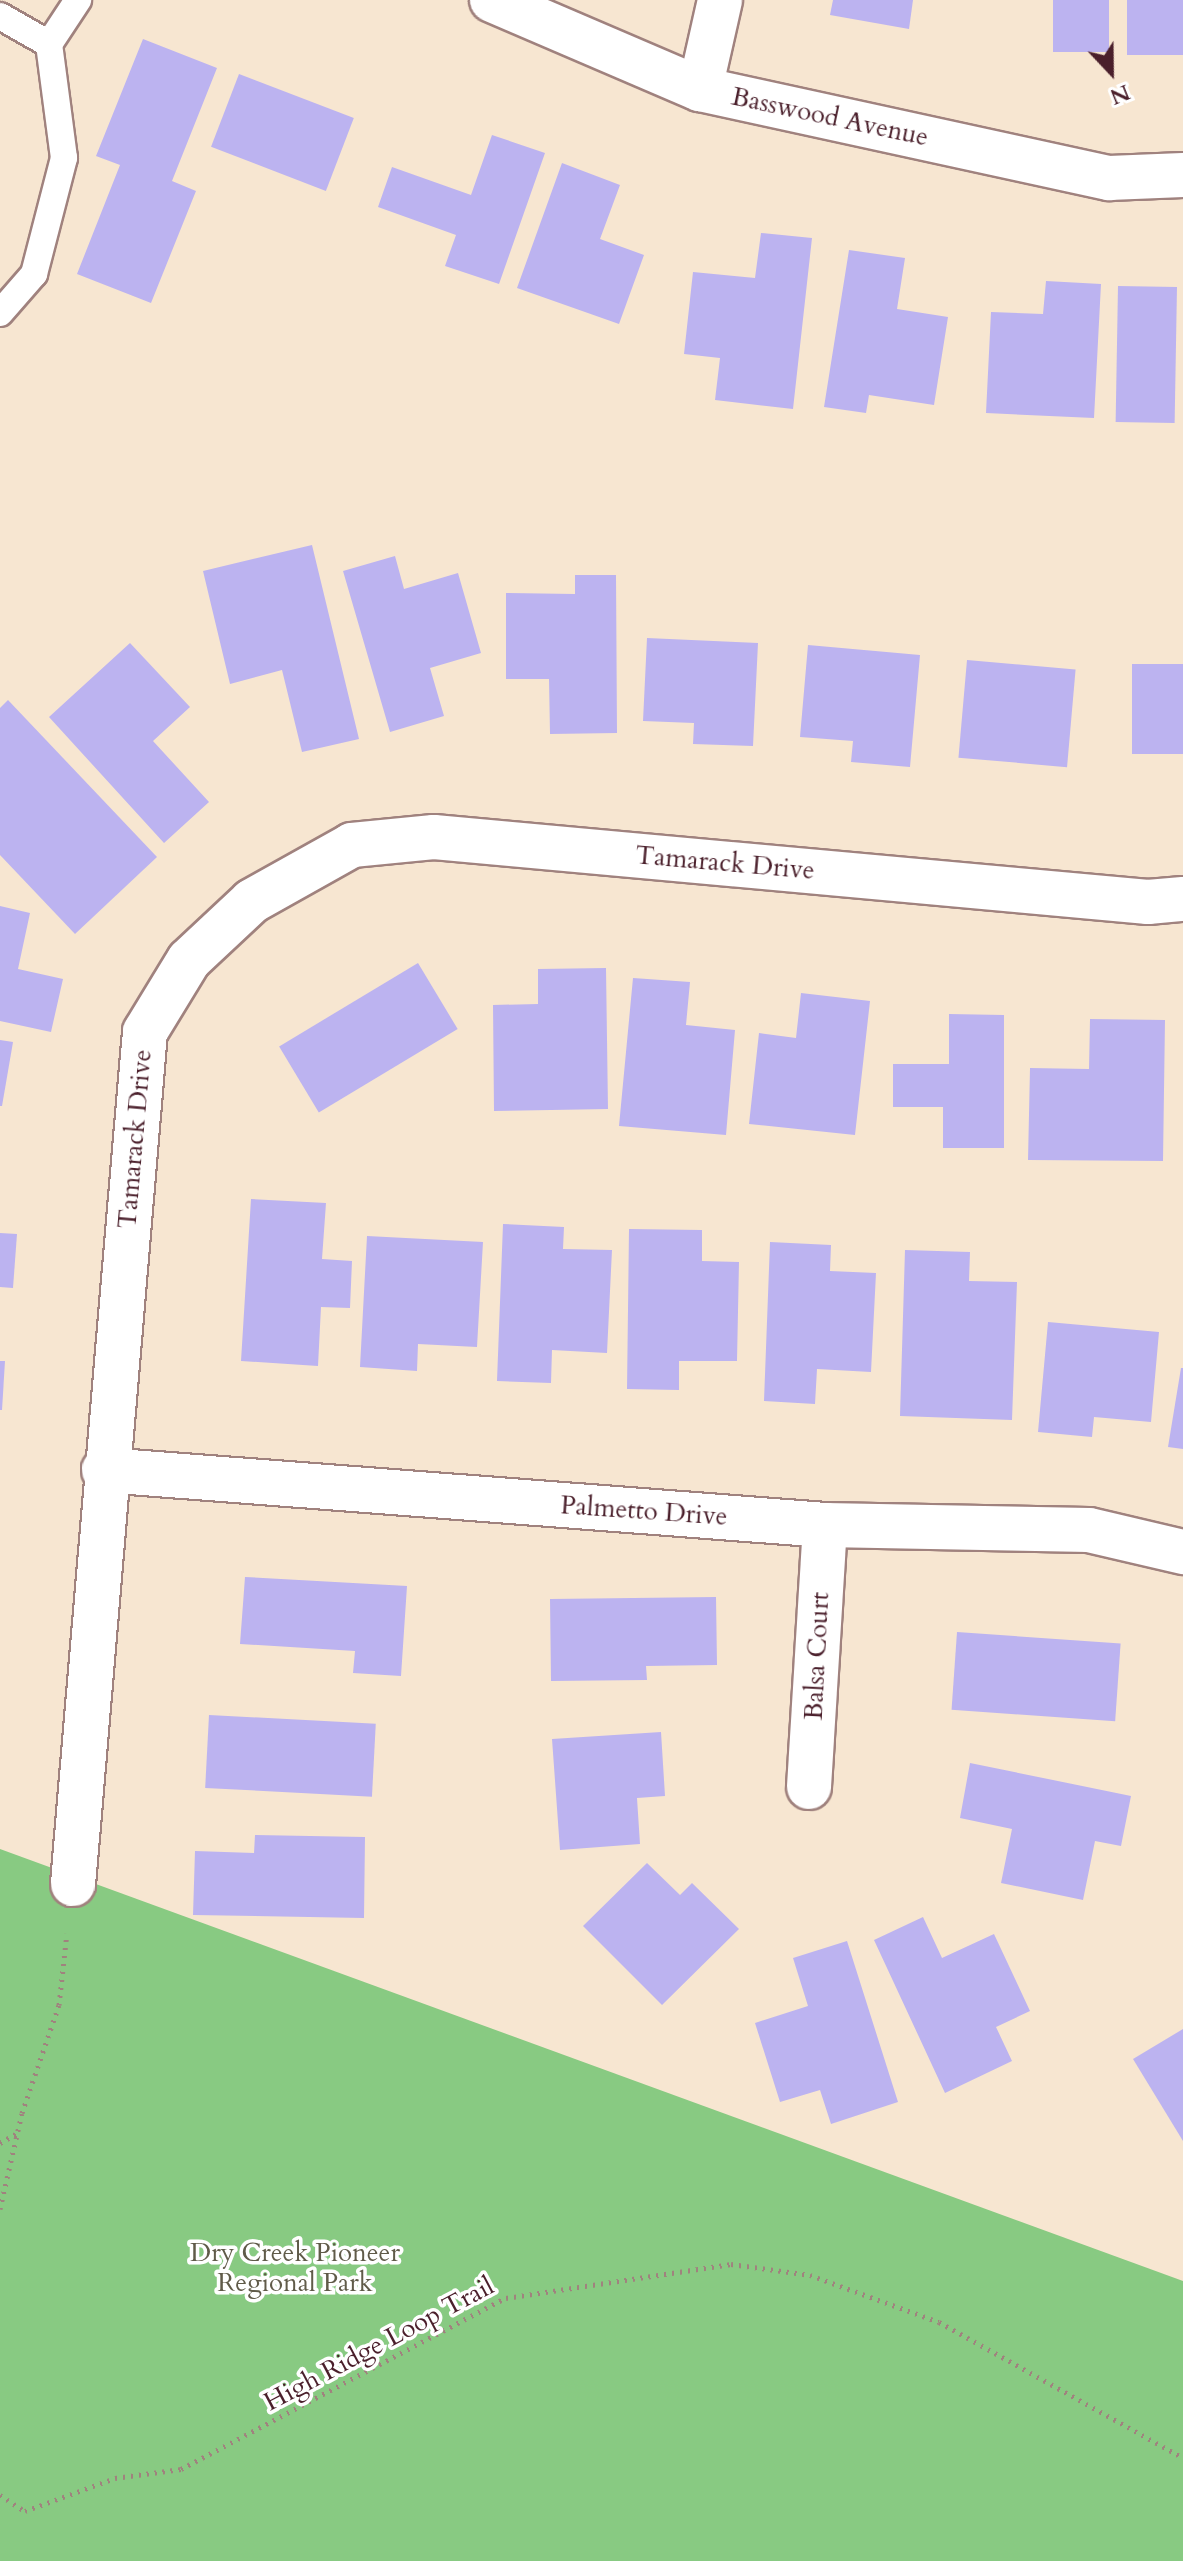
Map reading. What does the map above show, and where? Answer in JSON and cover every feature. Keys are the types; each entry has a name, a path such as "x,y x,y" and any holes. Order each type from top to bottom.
{"street":[{"name":"Basswood Avenue","path":"492,0 700,89 1109,178 1183,175"},
{"path":"700,89 720,0"},
{"name":"Tamarack Drive","path":"73,1884 104,1470 145,1032 189,960 252,901 352,845 434,837 1148,902 1183,899"},
{"name":"Palmetto Drive","path":"104,1470 825,1525 1089,1530 1183,1552"},
{"name":"Balsa Court","path":"809,1787 825,1525"}],"lane":[{"path":"0,313 34,274 64,158 49,44 78,0"},
{"path":"0,16 49,44"}],"path":[{"path":"0,2209 18,2132 59,2005 73,1884"},
{"path":"0,2143 18,2132"},
{"name":"High Ridge Loop Trail","path":"0,2495 25,2511 115,2478 181,2469 506,2298 731,2264 810,2275 939,2322 1183,2458"}],"green space":[{"name":"Dry Creek Pioneer Regional Park","path":"0,1849 1183,2281 1183,2561 0,2561"}],"building":[{"path":"833,0 913,0 909,29 830,15"},
{"path":"1053,0 1109,0 1109,52 1053,52"},
{"path":"1127,0 1183,0 1183,55 1127,55"},
{"path":"143,39 217,68 172,181 196,191 151,303 77,274 120,165 96,156"},
{"path":"239,74 354,118 326,191 211,147"},
{"path":"492,135 545,153 499,284 445,266 456,235 378,207 392,167 471,195"},
{"path":"562,163 620,185 600,239 644,255 619,324 517,288"},
{"path":"761,233 812,238 793,409 715,400 720,358 684,354 693,272 755,278"},
{"path":"849,250 905,258 897,309 948,317 934,405 869,395 866,413 824,407"},
{"path":"1046,281 1101,284 1094,418 986,413 991,312 1043,314"},
{"path":"1118,286 1177,287 1175,423 1116,422"},
{"path":"312,545 359,739 302,752 282,670 230,684 203,571"},
{"path":"395,556 404,589 458,573 481,653 430,668 444,716 390,732 343,571"},
{"path":"575,575 616,575 617,733 550,734 549,679 506,679 506,593 575,594"},
{"path":"647,638 758,643 753,746 693,744 694,723 643,721"},
{"path":"130,643 190,707 153,741 209,802 164,843 49,717"},
{"path":"808,645 920,655 910,767 851,762 853,741 800,737"},
{"path":"967,660 1076,669 1067,767 958,758"},
{"path":"1132,664 1183,664 1183,754 1132,754"},
{"path":"8,700 157,857 75,934 0,855 0,708"},
{"path":"0,906 30,913 18,969 63,979 51,1032 0,1021"},
{"path":"418,963 458,1029 319,1112 279,1046"},
{"path":"606,968 608,1109 494,1111 493,1005 538,1004 538,969"},
{"path":"633,978 690,982 686,1025 735,1030 726,1135 619,1126"},
{"path":"801,993 870,1001 855,1135 749,1124 759,1033 796,1038"},
{"path":"949,1014 1004,1015 1004,1148 943,1148 943,1107 893,1107 893,1064 949,1064"},
{"path":"1090,1019 1165,1020 1163,1161 1028,1160 1030,1068 1089,1069"},
{"path":"0,1040 13,1042 2,1106 0,1106"},
{"path":"251,1199 326,1203 322,1259 352,1261 350,1308 321,1307 318,1366 241,1361"},
{"path":"503,1224 564,1227 563,1249 612,1250 607,1353 552,1350 551,1383 497,1381"},
{"path":"629,1229 702,1230 702,1261 739,1262 737,1361 679,1361 679,1390 627,1389"},
{"path":"0,1233 17,1234 13,1288 0,1287"},
{"path":"367,1236 483,1242 477,1347 418,1344 417,1371 360,1367"},
{"path":"770,1242 831,1245 830,1271 876,1273 871,1372 817,1369 815,1404 764,1401"},
{"path":"905,1250 970,1252 969,1281 1017,1282 1012,1420 900,1416"},
{"path":"1048,1322 1159,1332 1151,1422 1094,1417 1092,1437 1038,1432"},
{"path":"0,1361 5,1361 2,1410 0,1410"},
{"path":"1183,1368 1183,1449 1168,1447"},
{"path":"245,1577 407,1586 401,1676 353,1673 355,1651 240,1644"},
{"path":"716,1597 717,1665 646,1666 647,1680 551,1681 550,1599"},
{"path":"957,1632 1121,1643 1115,1721 952,1710"},
{"path":"209,1715 376,1724 372,1797 205,1788"},
{"path":"661,1732 665,1796 637,1798 640,1844 560,1850 552,1739"},
{"path":"970,1763 1131,1796 1121,1846 1095,1841 1083,1900 1001,1883 1012,1829 960,1818"},
{"path":"255,1835 365,1837 364,1918 193,1915 195,1851 254,1853"},
{"path":"647,1863 680,1895 692,1883 739,1929 662,2005 583,1926"},
{"path":"923,1917 942,1958 994,1934 1030,2011 996,2027 1012,2061 945,2093 874,1940"},
{"path":"847,1941 898,2102 831,2124 820,2090 780,2102 755,2023 808,2006 793,1958"},
{"path":"1183,2029 1183,2141 1133,2059"}]}
